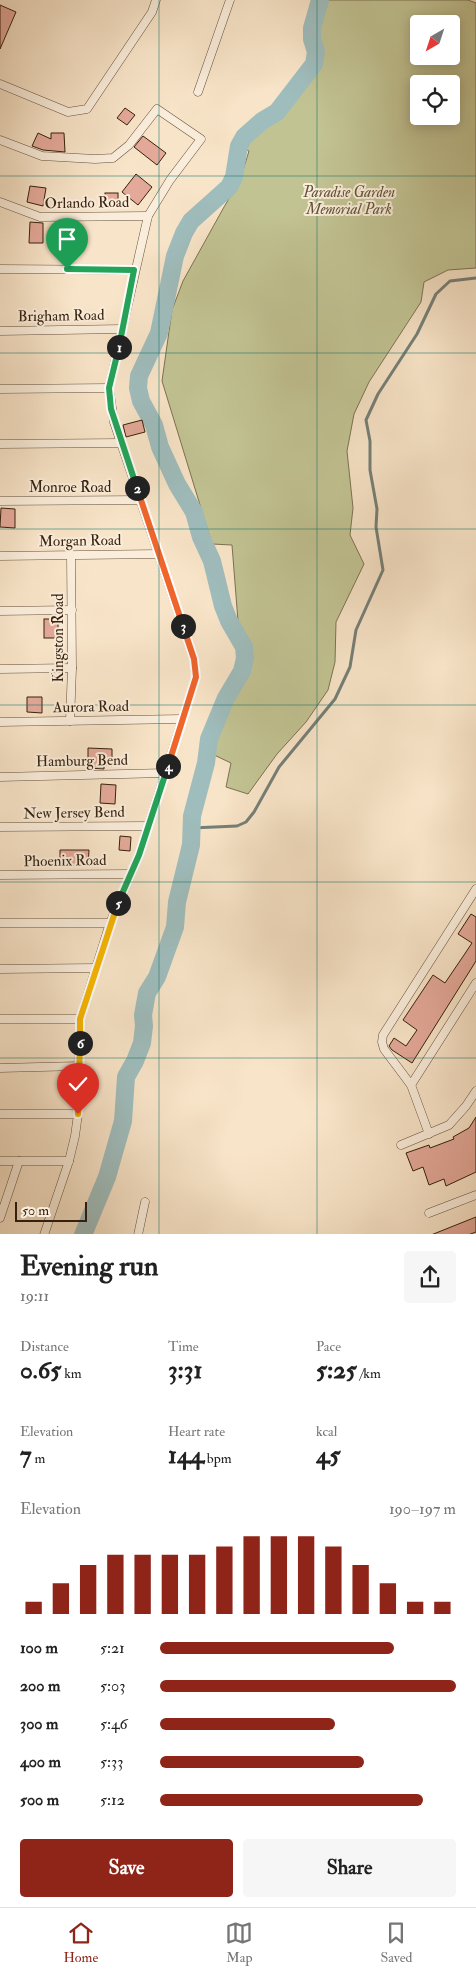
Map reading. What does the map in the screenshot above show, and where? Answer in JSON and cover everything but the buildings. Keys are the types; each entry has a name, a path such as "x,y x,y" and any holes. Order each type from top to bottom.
{"street":[{"path":"0,84 68,112 87,109 152,12 156,0"},
{"path":"198,92 230,0"},
{"path":"0,140 42,156 95,159 113,158 129,145 157,109 201,140 170,180 148,216 134,270 109,388 114,422 196,668 196,677 139,855 110,923 80,1019 78,1114 75,1136 69,1161 44,1234"},
{"name":"Orlando Road","path":"0,202 40,217 148,216"},
{"path":"0,269 134,270"},
{"name":"Brigham Road","path":"0,331 122,329"},
{"path":"0,389 109,388"},
{"path":"0,444 122,443"},
{"name":"Monroe Road","path":"0,501 141,500"},
{"name":"Morgan Road","path":"0,556 159,554"},
{"name":"Kingston Road","path":"70,721 72,668 71,556"},
{"path":"0,611 72,610"},
{"path":"0,669 72,668"},
{"name":"Aurora Road","path":"0,722 182,719"},
{"name":"Hamburg Bend","path":"0,777 165,773"},
{"name":"New Jersey Bend","path":"0,827 148,826"},
{"name":"Phoenix Road","path":"0,875 130,874"},
{"path":"429,1134 411,1085 384,1049 383,1035 476,889"},
{"path":"0,923 110,923"},
{"path":"0,969 96,968"},
{"path":"411,1085 476,983"},
{"path":"0,1020 80,1019"},
{"path":"0,1068 80,1066"},
{"path":"401,1145 449,1125 458,1117 476,1091"},
{"path":"0,1114 78,1114"},
{"path":"0,1161 69,1161"},
{"path":"0,1218 19,1161"},
{"path":"429,1213 476,1195"},
{"path":"138,1234 145,1202"}],"green space":[{"name":"Paradise Garden Memorial Park","path":"320,0 468,0 476,3 476,268 448,270 424,282 421,302 369,382 354,414 347,451 353,508 350,535 364,564 336,622 335,662 328,690 306,722 277,754 248,794 226,787 231,763 212,754 222,713 230,692 252,663 252,649 238,621 232,545 212,544 162,381 172,310 183,281 240,180 249,151 239,146 251,130 277,112 314,64 316,52 312,39 312,28"}],"waterway":[{"path":"83,1234 107,1177 123,1121 126,1077 142,1043 143,1015 147,993 157,977 175,927 177,902 191,845 192,816 206,763 209,739 226,698 242,671 245,658 244,647 223,606 212,561 201,537 194,512 177,484 160,447 154,425 141,401 138,388 139,376 159,333 175,256 184,233 191,221 229,187 234,177 239,146 244,137 262,121 277,112 314,64 316,52 312,39 312,28 320,0"},
{"path":"192,828 237,826 246,822 254,812 279,767 335,699 350,667 356,630 383,570 376,527 377,509 370,470 370,441 366,420 378,394 417,334 436,294 450,281 476,278"}],"route":[{"path":"67,269 134,270 109,388 111,409 196,668 196,677 139,855 110,923 80,1019 78,1114"}]}
